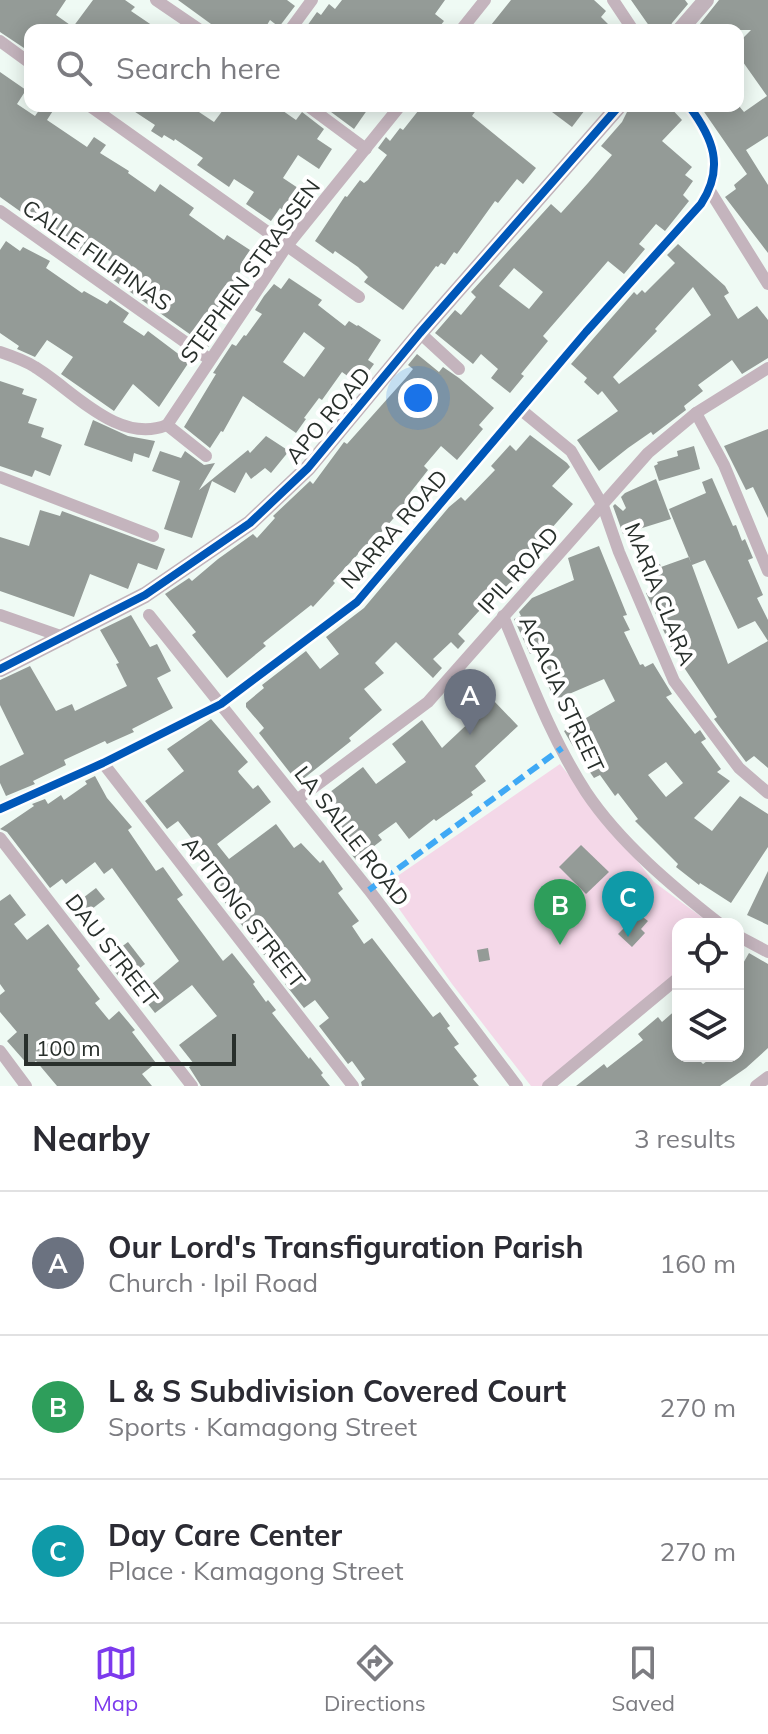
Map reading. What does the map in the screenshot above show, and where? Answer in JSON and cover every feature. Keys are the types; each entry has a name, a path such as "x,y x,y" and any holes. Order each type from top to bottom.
{"street":[{"path":"156,0 191,24"},
{"path":"294,24 312,0"},
{"path":"466,24 485,0"},
{"path":"613,0 629,24"},
{"path":"685,24 706,0"},
{"path":"0,41 24,59"},
{"path":"98,112 359,297"},
{"path":"316,112 366,149"},
{"name":"STEPHEN STRASSEN","path":"167,425 286,247 395,112"},
{"name":"APO ROAD","path":"0,669 145,595 250,523 308,468 420,333 614,112"},
{"path":"693,112 709,134 714,156 710,191 768,284"},
{"name":"NARRA ROAD","path":"0,809 103,763 221,704 357,602 710,191"},
{"name":"CALLE FILIPINAS","path":"1,213 209,359"},
{"path":"420,333 459,369"},
{"path":"0,352 35,367 100,416 149,430 167,425 206,456"},
{"name":"IPIL ROAD","path":"298,799 428,702 648,453 696,413 768,368"},
{"name":"MARIA CLARA","path":"520,409 571,451 603,506 619,552 674,681 739,768 768,793"},
{"path":"696,413 724,465 768,571"},
{"path":"0,477 153,536"},
{"path":"0,615 66,638"},
{"name":"LA SALLE ROAD","path":"149,615 298,799 517,1086"},
{"name":"ACACIA STREET","path":"503,616 548,721 587,793 643,859 713,918"},
{"name":"APITONG STREET","path":"103,763 353,1086"},
{"name":"DAU STREET","path":"0,838 192,1086"},
{"path":"744,939 768,952"},
{"path":"548,1086 672,983"},
{"path":"0,1051 26,1086"},
{"path":"756,1086 768,1077"}],"shaded area":[{"path":"560,764 654,882 703,918 672,918 672,985 553,1086 531,1086 452,984 383,886"}],"building":[{"path":"0,0 66,0 56,15 69,24 24,24 24,48 0,32"},
{"path":"93,0 125,0 135,7 131,11 150,24 75,24"},
{"path":"178,0 287,0 295,6 281,24 270,20 268,24 211,24"},
{"path":"342,0 445,0 435,14 444,21 442,24 308,24 317,12 321,15 329,4 335,9"},
{"path":"511,0 594,0 606,11 601,17 608,24 492,24"},
{"path":"631,0 685,0 688,4 672,24 648,24"},
{"path":"719,0 768,0 768,136 746,150 768,185 768,253 725,197 736,189 734,185 747,174 704,112 744,112 767,96 744,63 744,37 751,30 744,30 744,24 700,24"},
{"path":"0,72 24,89 17,104 24,112 35,116 38,112 52,112 47,120 87,147 94,137 106,145 100,153 155,192 160,184 194,208 189,215 224,240 227,235 250,250 231,286 238,291 212,330 218,333 208,347 109,277 117,266 84,244 79,252 68,245 72,240 45,222 43,225 31,219 0,197"},
{"path":"135,112 199,112 214,122 222,112 285,112 296,120 302,112 324,129 317,139 332,149 319,169 298,155 283,178 304,192 289,214 280,208 271,221 246,204 254,192 234,179 229,187 197,165 203,158 175,139 164,135 162,138 151,131 155,125"},
{"path":"331,112 366,112 354,129"},
{"path":"417,112 475,112 472,116 536,168 523,184 517,179 498,203 495,201 457,254 454,252 445,265 441,263 436,266 403,310 364,282 368,277 358,267 315,241 345,196 360,180 364,183 368,180 387,155 378,148 386,137 390,141 400,128 403,130"},
{"path":"552,112 583,112 572,127"},
{"path":"627,112 675,112 682,120 662,141 692,167 685,175 693,181 683,195 689,201 665,231 656,224 639,244 645,249 624,274 608,261 543,336 548,341 510,393 491,378 498,369 481,354 473,364 435,333 455,310 461,315 476,297 471,292 551,204 561,213 588,183 612,155 601,146","holes":["514,268 543,292 529,309 499,286"]},
{"path":"6,241 20,251 23,247 50,261 46,268 82,293 84,291 107,304 110,300 129,313 123,322 144,336 148,331 189,362 159,407 133,384 114,411 61,374 73,357 47,340 35,357 17,349 19,346 0,333 0,250"},
{"path":"678,244 725,286 729,293 724,296 738,319 757,306 768,320 768,358 742,374 732,360 698,385 703,391 684,406 686,410 599,471 577,440 618,411 602,391 598,395 584,382 587,378 571,364 634,292 637,295 642,290 645,293 675,263 667,255","holes":["693,287 711,315 619,384 613,377"]},
{"path":"289,278 322,300 318,305 345,326 349,321 381,340 368,360 374,364 366,375 356,367 349,377 342,372 322,400 319,398 296,433 243,396 223,432 210,448 184,427 232,344 236,346 246,336 262,314 255,310 264,296 274,284 281,289","holes":["304,332 325,348 304,377 283,362"]},
{"path":"417,354 439,372 443,367 459,378 494,408 479,425 483,429 457,460 441,446 424,466 428,470 410,493 415,498 362,554 360,552 313,607 311,605 263,643 266,646 227,678 192,635 196,632 165,594 189,578 192,581 253,534 257,538 275,518 273,516 310,481 313,484 344,442 347,444 405,379 413,369 408,365"},
{"path":"0,381 24,389 22,394 37,399 28,423 44,428 41,437 62,445 50,476 35,470 32,477 0,466"},
{"path":"93,420 128,436 155,441 149,458 134,453 132,462 84,445"},
{"path":"768,429 768,518 753,487 746,490 724,446"},
{"path":"530,435 570,467 552,486 573,504 520,564 527,571 506,592 501,587 458,634 465,641 458,649 451,642 433,659 442,668 433,678 396,642 375,663 384,673 364,689 382,710 349,738 351,741 298,783 259,733 264,728 246,703 264,688 262,685 306,651 320,669 339,654 326,637 364,608 449,507 461,497 465,501 495,470 491,466 510,445 516,451"},
{"path":"266,436 289,451 271,473 265,468 251,479 246,472 235,493 212,481 192,538 164,529 180,481 152,471 160,451 181,458 185,451 204,465 215,463 199,490 248,450 250,453"},
{"path":"694,446 700,469 659,481 654,466 657,462 678,456 677,451"},
{"path":"712,478 733,526 736,525 742,541 745,539 753,558 748,560 763,595 757,598 768,620 768,641 768,768 754,756 746,762 714,719 717,717 673,651 646,593 654,590 646,569 689,557 669,509 706,493 702,482","holes":["705,560 738,629 755,621 768,641 728,664 691,563"]},
{"path":"656,479 671,519 623,534 613,506 615,504 623,511 626,508 621,497 625,493"},
{"path":"40,510 60,516 62,511 165,549 157,570 138,563 128,589 90,574 74,617 0,591 0,537 29,546"},
{"path":"599,546 627,615 623,616 630,630 624,632 640,665 645,667 653,663 672,694 666,697 695,734 700,730 706,739 701,742 721,769 717,772 730,781 694,818 712,831 740,796 768,814 768,847 731,903 699,885 676,867 678,864 635,821 638,819 618,793 615,796 600,775 594,778 564,731 615,701 604,679 555,700 544,677 548,675 538,651 530,654 514,619 521,616 519,612 532,598 574,580 568,558","holes":["666,762 683,783 666,797 648,775"]},
{"path":"131,615 150,647 157,644 171,671 157,678 173,708 132,729 134,732 107,744 105,741 64,760 66,765 33,781 35,784 6,796 0,783 0,766 24,754 0,705 0,680 30,666 56,711 72,704 75,711 127,686 116,664 119,663 100,630"},
{"path":"493,700 518,726 475,766 486,781 471,792 473,795 409,839 396,822 378,835 382,840 356,860 338,837 342,834 317,802 363,767 376,784 406,762 392,744 422,720 442,748"},
{"path":"211,719 248,762 239,773 253,789 258,785 271,802 217,844 229,859 276,824 294,848 301,843 320,863 323,860 343,889 338,893 359,921 352,926 364,944 372,938 433,1017 440,1012 459,1044 454,1047 477,1076 473,1079 479,1086 362,1086 361,1082 365,1079 352,1061 348,1064 319,1026 329,1018 315,1000 304,1008 285,984 292,979 271,950 264,955 221,897 226,893 199,858 204,854 178,821 167,829 145,801 184,771 167,749"},
{"path":"95,776 107,798 132,827 128,830 156,871 163,867 183,895 177,899 223,961 232,953 266,1002 268,1000 276,1010 272,1013 323,1073 321,1075 330,1086 201,1086 189,1067 194,1064 179,1045 217,1016 192,985 155,1013 140,994 179,961 112,868 104,874 95,862 66,884 62,879 50,888 7,832 0,829 34,806 32,804 45,799 48,804 61,795 64,800"},
{"path":"581,845 609,872 586,894 559,867"},
{"path":"768,871 768,925 747,915"},
{"path":"96,888 105,899 88,912 79,901"},
{"path":"10,894 26,915 14,924 27,940 48,924 100,999 95,1003 109,1020 119,1011 135,1030 132,1032 156,1063 142,1074 152,1086 57,1086 36,1061 29,1066 7,1041 17,1032 0,1012 0,995 5,991 0,984 0,901"},
{"path":"631,908 648,921 641,929 645,933 632,947 618,934 626,926 620,920"},
{"path":"128,942 145,964 123,982 105,959"},
{"path":"488,948 490,960 479,962 477,950"},
{"path":"749,953 768,964 768,1048 746,1068 720,1086 576,1086 604,1064 607,1068 643,1040 638,1034 658,1017 662,1022 672,1013 672,1062 744,1062 744,962"}],"marked path":[{"path":"369,890 562,748"}],"cycle path":[{"path":"0,669 145,595 250,523 308,468 420,333 614,112"},
{"path":"0,809 103,763 221,704 357,602 586,332 701,204 713,178 713,153 710,141 693,112"}],"place":[{"name":"Our Lord's Transfiguration Parish","path":"470,735"},
{"name":"Day Care Center","path":"628,937"},
{"name":"L & S Subdivision Covered Court","path":"560,945"}]}
